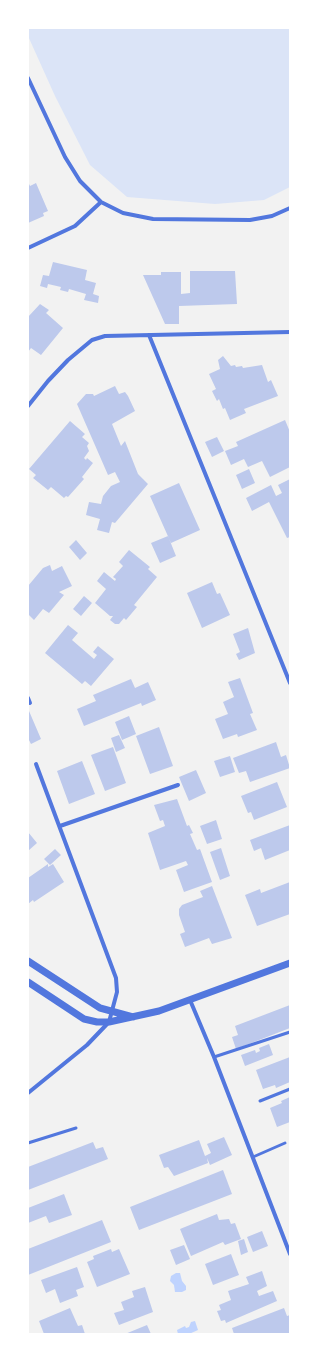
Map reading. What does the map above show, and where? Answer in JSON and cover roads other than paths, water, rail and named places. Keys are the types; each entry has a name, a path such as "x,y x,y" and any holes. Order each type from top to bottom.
{"street":[{"path":"28,78 65,157 80,181 101,202 123,213 153,218 250,220 272,216 290,208"},
{"path":"28,248 75,226 101,202"},
{"path":"28,406 48,381 68,360 92,340 119,334 149,335 290,332"},
{"path":"149,335 290,683"},
{"path":"28,698 30,703"},
{"path":"28,1093 87,1045 109,1022 117,998 116,978 36,764"},
{"path":"60,826 178,785"},
{"path":"28,961 85,999 112,1012 133,1017"},
{"path":"28,982 84,1019 97,1022 109,1022 133,1017 190,1000 290,963"},
{"path":"190,1000 253,1156 290,1254"}],"lane":[{"path":"214,1058 290,1032"},
{"path":"260,1101 290,1089"},
{"path":"28,1144 76,1128"},
{"path":"253,1156 285,1143"}],"water":[{"path":"176,1273 180,1273 182,1281 186,1286 186,1290 182,1292 175,1292 174,1285 170,1281 171,1276"},
{"path":"195,1321 198,1330 189,1334 178,1334 177,1330 185,1326 186,1328 189,1327 191,1322"}]}
